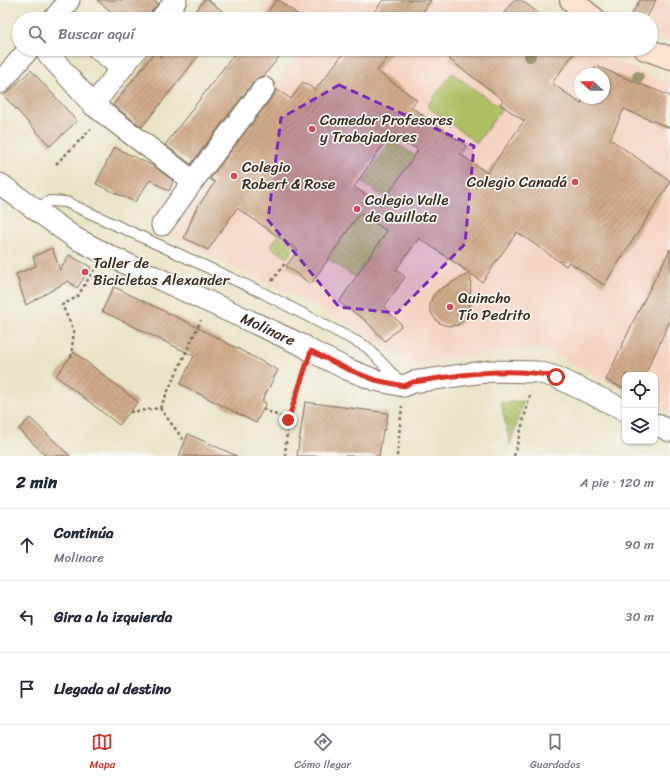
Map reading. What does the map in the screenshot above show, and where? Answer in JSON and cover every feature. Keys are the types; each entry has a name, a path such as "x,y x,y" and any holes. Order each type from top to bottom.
{"main road":[{"path":"570,0 586,12"},
{"path":"658,54 670,58"}],"street":[{"path":"167,12 176,0"},
{"path":"0,83 24,56"},
{"path":"50,56 99,110 193,181"},
{"path":"107,56 122,68"},
{"path":"99,110 122,68 131,56"},
{"path":"162,225 193,181 264,88"},
{"name":"Molinare","path":"0,185 75,238 304,346 347,369 375,380 404,386 413,382 491,371 537,372 556,377 622,409"},
{"path":"658,425 670,431"}],"lane":[{"path":"34,209 50,201 66,202 263,293 367,347 404,386"}],"path":[{"path":"56,164 99,110"},
{"path":"71,356 74,331 62,305 77,297 105,253"},
{"path":"269,285 285,263"},
{"path":"160,408 210,301"},
{"path":"285,456 288,420 311,351"},
{"path":"514,456 537,372"},
{"path":"397,456 404,386"},
{"path":"130,412 160,408"},
{"path":"160,408 185,442"},
{"path":"263,409 288,420"}],"highlighted area":[{"path":"339,85 474,146 465,244 397,313 339,307 268,220 281,118"}],"shaded area":[{"path":"271,0 521,0 537,12 262,12"},
{"path":"640,0 670,0 670,42 658,38 658,12 633,12"},
{"name":"Colegio Valle de Quillota","path":"291,56 604,56 670,84 670,414 658,408 658,372 622,372 622,388 543,348 409,363 351,325 168,234 293,58"}],"green space":[{"path":"452,73 502,109 477,143 427,106"},
{"path":"391,140 424,162 405,169 396,183 405,190 395,204 363,183"},
{"path":"319,177 332,194 287,258 270,247"},
{"path":"360,213 387,231 355,277 328,259"},
{"path":"524,401 510,445 501,403"}],"building":[{"path":"97,0 153,0 158,4 151,12 112,12"},
{"path":"204,0 208,0 224,12 195,12"},
{"path":"276,0 278,0 294,12 268,12"},
{"path":"383,0 431,0 422,12 374,12"},
{"path":"514,0 521,0 537,12 505,12"},
{"path":"640,0 656,0 650,12 633,12"},
{"path":"152,56 198,56 142,127 113,105"},
{"path":"233,56 280,56 264,76 259,77 254,81 191,164 165,145"},
{"path":"342,56 389,56 377,71 417,100 411,107 466,146 460,154 487,173 524,121 500,104 503,100 449,59 451,56 572,56 552,83 574,99 574,104 610,104 610,72 670,96 670,128 624,109 610,139 670,181 670,183 604,285 569,262 566,266 517,232 482,282 471,274 470,310 468,316 458,325 444,325 438,322 430,310 430,304 432,297 438,290 470,273 419,238 396,270 405,277 384,307 402,325 385,341 365,320 339,302 387,231 360,213 311,284 286,266 298,250 237,208 208,250 184,238 195,211 215,182 210,179 274,95 276,89 291,99 303,82 315,90","holes":["392,132 418,150 381,205 354,187"]},
{"path":"31,70 77,121 50,146 4,96"},
{"path":"114,147 155,167 173,181 169,191 150,180 135,202 96,184"},
{"path":"52,248 60,270 69,255 91,267 77,288 68,281 26,305 16,274 36,266 33,257"},
{"path":"670,249 670,321 646,372 622,372 622,388 606,380"},
{"path":"114,287 189,323 278,370 262,401 266,403 256,423 180,384 194,356 102,311"},
{"path":"74,352 138,402 119,425 56,376"},
{"path":"305,402 388,413 385,430 383,430 379,456 297,456"},
{"path":"30,418 70,456 46,456 19,429"},
{"path":"188,434 237,456 179,456"}],"place":[{"name":"Comedor Profesores y Trabajadores","path":"312,129"},
{"name":"Colegio Robert & Rose","path":"234,176"},
{"name":"Colegio Canadá","path":"575,182"},
{"name":"Colegio Valle de Quillota","path":"357,209"},
{"name":"Taller de Bicicletas Alexander","path":"85,272"},
{"name":"Quincho Tío Pedrito","path":"450,307"}],"route":[{"path":"288,420 311,351 347,369 375,380 404,386 413,382 491,371 537,372 556,377"}]}
